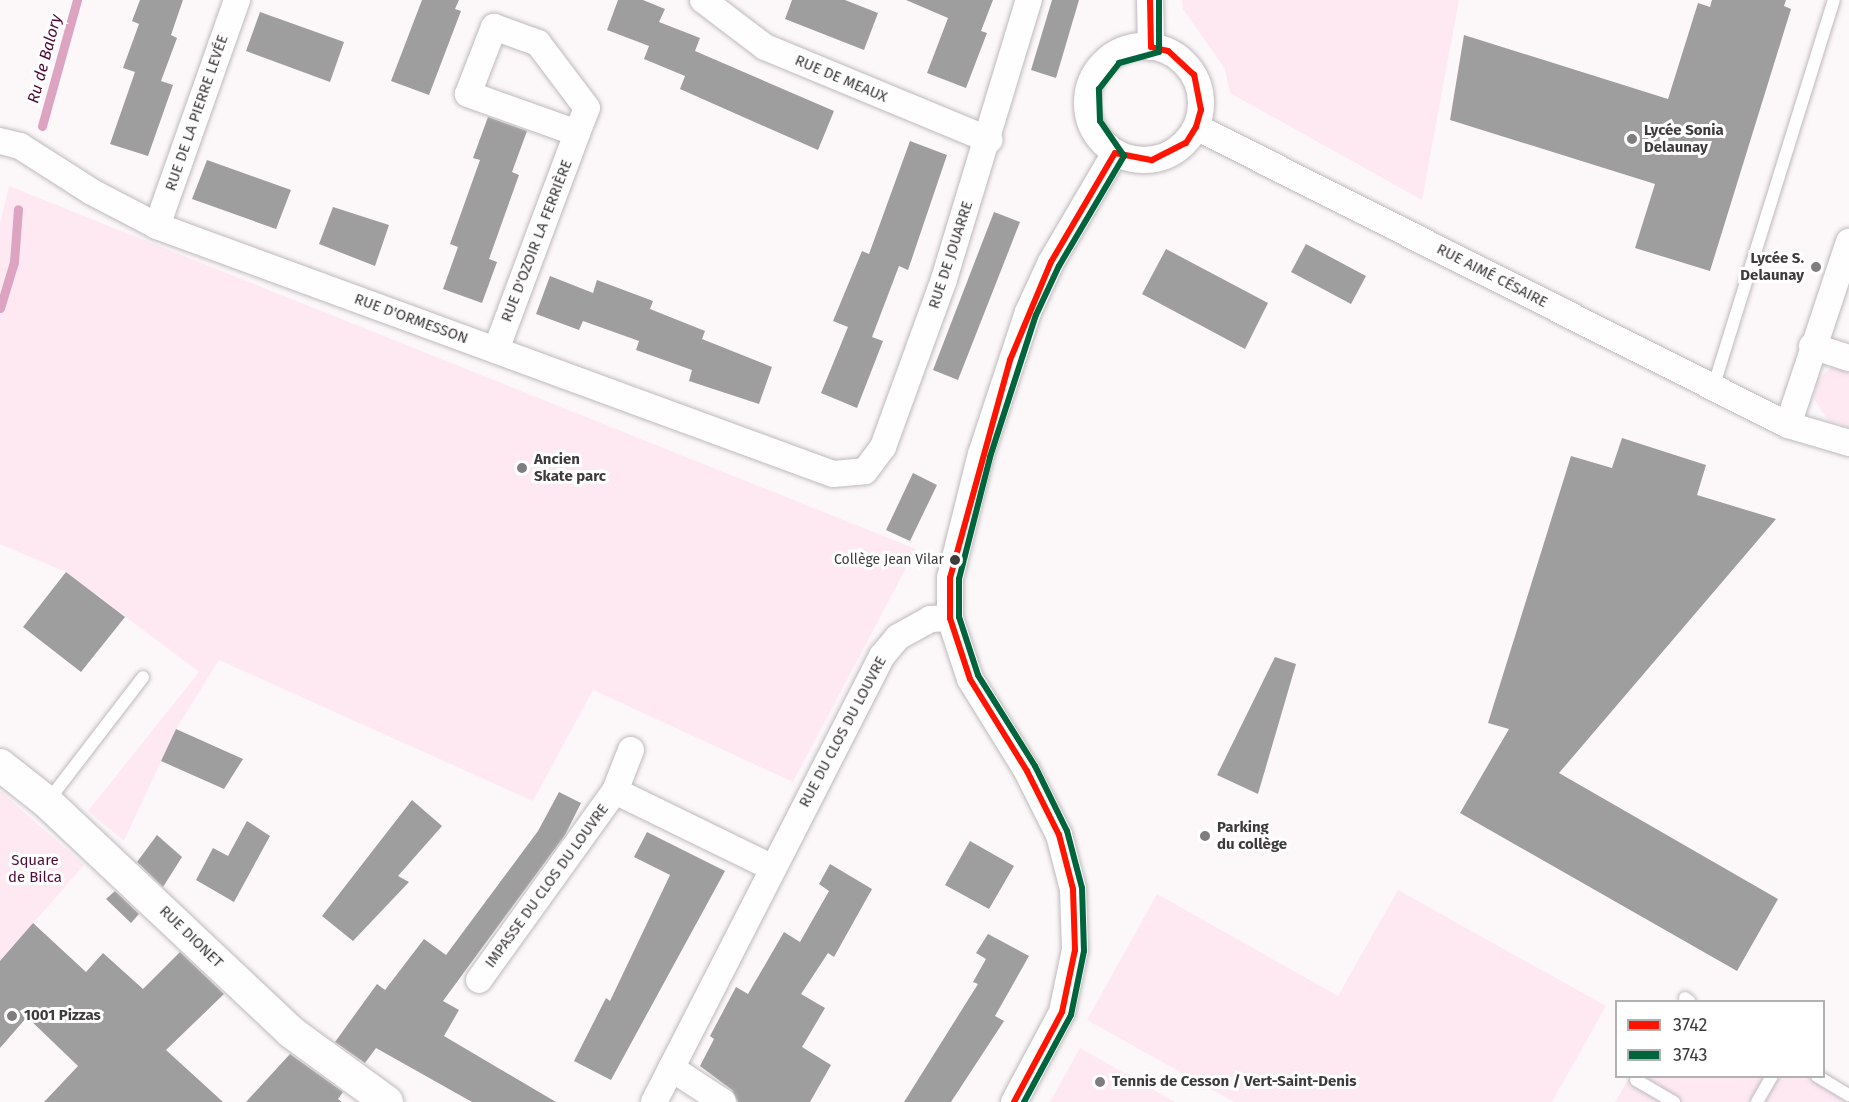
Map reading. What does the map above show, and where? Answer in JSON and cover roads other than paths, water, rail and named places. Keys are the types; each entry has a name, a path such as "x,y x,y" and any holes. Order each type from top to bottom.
{"street":[{"name":"RUE DE LA PIERRE LEVÉE","path":"157,226 237,0"},
{"name":"RUE DE MEAUX","path":"703,0 765,47 989,140"},
{"name":"RUE DE JOUARRE","path":"833,474 865,471 883,447 989,140 1029,0"},
{"path":"1150,0 1151,47"},
{"name":"RUE D'OZOIR LA FERRIÈRE","path":"496,350 587,108 538,43 494,27 468,94 577,133"},
{"path":"1151,47 1168,51 1194,75 1201,110 1196,127 1186,143 1152,160 1115,153 1091,124 1090,86 1114,56 1151,47"},
{"name":"RUE AIMÉ CÉSAIRE","path":"1196,127 1788,425 1849,443"},
{"name":"RUE D'ORMESSON","path":"0,141 20,146 92,192 157,226 833,474"},
{"path":"1014,1102 1062,1012 1075,950 1072,889 1059,835 1028,771 970,679 951,618 952,569 1010,360 1051,262 1115,153"},
{"path":"1788,425 1812,346 1849,242"},
{"path":"1812,346 1849,358"},
{"name":"RUE DU CLOS DU LOUVRE","path":"654,1102 771,867 882,656 898,637 930,619 951,618"},
{"name":"IMPASSE DU CLOS DU LOUVRE","path":"479,980 615,791 631,750"},
{"name":"RUE DIONET","path":"0,765 47,802 291,1032 387,1102"},
{"name":"IMPASSE DU CLOS DU LOUVRE","path":"615,791 771,867"},
{"path":"671,1068 723,1102"}],"lane":[{"path":"1713,388 1834,0"},
{"path":"47,802 143,677"},
{"path":"1757,1102 1771,1078"},
{"path":"1819,1078 1849,1095"},
{"path":"1636,1080 1674,1102"}],"waterway":[{"name":"Ru de Balory","path":"42,126 77,0"},
{"name":"Ru de Balory","path":"0,308 14,262 18,209"}],"place":[{"name":"Lycée Sonia Delaunay","path":"1632,139"},
{"name":"Lycée S. Delaunay","path":"1816,267"},
{"name":"Ancien Skate parc","path":"522,468"},
{"name":"Collège Jean Vilar","path":"955,560"},
{"name":"Parking du collège","path":"1205,836"},
{"name":"1001 Pizzas","path":"12,1016"},
{"name":"Tennis de Cesson / Vert-Saint-Denis","path":"1100,1082"}],"park label":[{"name":"Square de Bilca","path":"35,868"}]}
